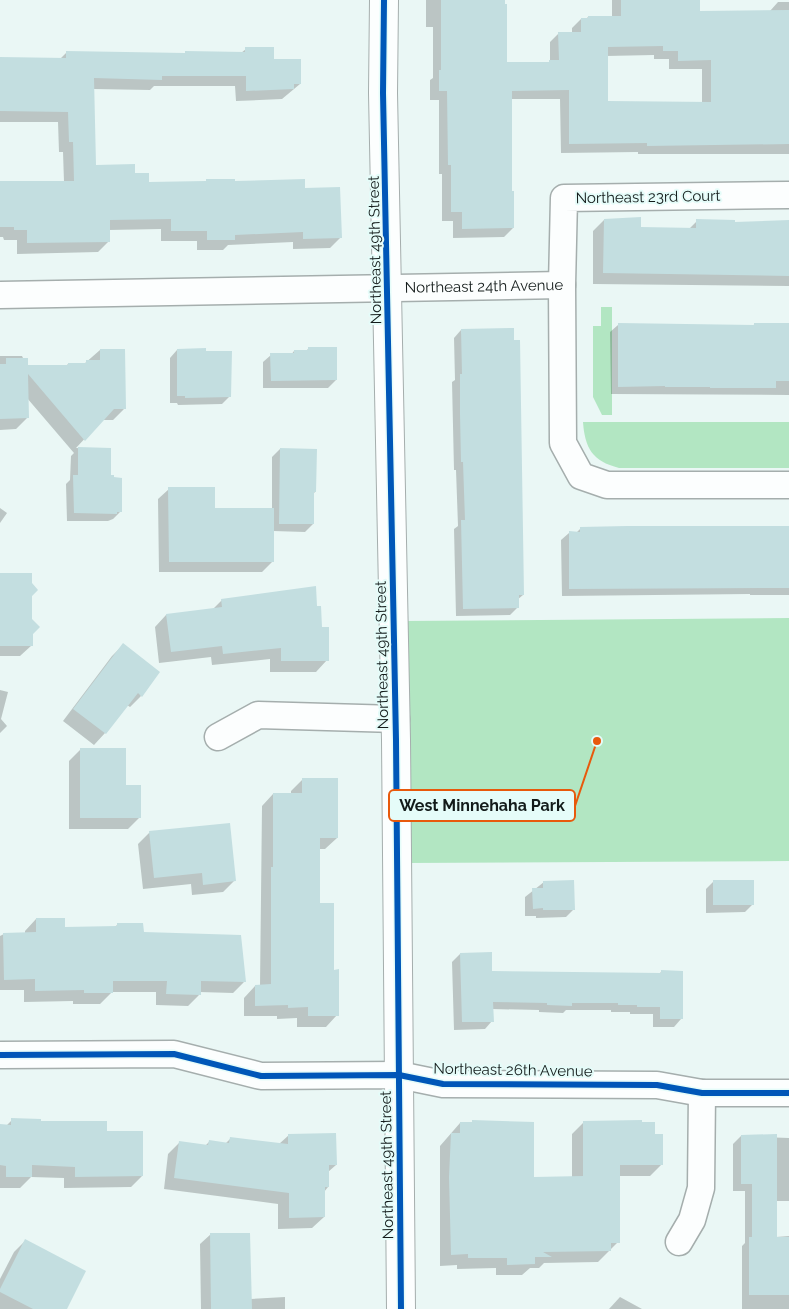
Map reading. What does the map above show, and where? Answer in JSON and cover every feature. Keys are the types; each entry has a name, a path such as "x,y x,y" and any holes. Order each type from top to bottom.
{"street":[{"name":"Northeast 49th Street","path":"384,0 384,93 396,719 401,1309"},
{"name":"Northeast 23rd Court","path":"562,285 564,198 789,195"},
{"name":"Northeast 24th Avenue","path":"0,295 562,285 564,443 581,476 607,485 789,485"},
{"path":"218,737 258,715 396,719"},
{"name":"Northeast 26th Avenue","path":"0,1055 174,1054 260,1076 399,1075 444,1084 657,1085 702,1093 789,1093"},
{"path":"679,1242 692,1220 701,1188 702,1093"}],"green space":[{"path":"601,307 612,307 612,415 602,415 593,397 593,326 601,326"},
{"path":"583,422 789,422 789,468 619,468 602,462 592,452 588,446"},
{"path":"789,618 789,861 406,863 403,621"}],"building":[{"path":"441,0 505,0 505,4 507,4 507,62 549,62 549,60 559,60 558,32 581,32 581,18 588,18 588,16 621,16 621,0 700,0 700,11 789,10 789,144 647,146 647,143 569,144 569,90 512,91 514,228 462,229 462,212 451,212 451,165 448,165 447,91 439,91 439,70 441,70","holes":["663,46 663,51 678,51 678,61 711,60 711,102 608,101 608,47"]},
{"path":"245,47 274,47 274,59 301,59 301,84 294,84 294,89 246,91 246,76 162,76 162,80 94,78 96,165 135,164 135,173 149,173 149,182 206,181 206,179 235,179 235,181 305,179 305,188 340,187 342,238 303,239 303,232 235,235 235,240 207,240 207,231 171,231 171,219 110,220 110,242 27,243 27,230 14,230 14,227 0,227 0,181 74,181 73,142 69,142 68,112 0,111 0,57 66,58 66,51 245,52"},
{"path":"641,217 641,227 696,228 696,219 735,220 735,222 789,220 789,276 603,273 604,219"},
{"path":"618,323 754,325 754,323 789,323 789,381 776,381 776,388 618,387"},
{"path":"514,328 514,340 520,340 524,595 519,595 519,608 463,609 461,520 465,520 463,462 461,462 461,329"},
{"path":"308,347 337,347 337,380 271,381 270,353 294,353 294,350 308,350"},
{"path":"206,348 206,351 232,351 231,397 185,398 185,396 177,396 177,349"},
{"path":"100,349 125,349 126,409 114,409 85,441 28,374 29,418 0,419 0,364 6,364 6,358 28,358 28,365 68,365 68,363 86,363 86,360 100,360"},
{"path":"78,447 111,448 111,475 122,478 122,512 117,512 117,514 74,513 73,475 78,475"},
{"path":"280,448 317,449 314,524 279,524"},
{"path":"168,487 215,487 215,508 274,508 274,562 169,562"},
{"path":"789,526 789,588 569,589 569,531 580,532 580,527"},
{"path":"0,573 32,573 32,583 38,590 32,596 32,619 40,627 33,634 33,646 0,646"},
{"path":"316,586 317,606 321,606 322,627 329,627 329,661 281,661 281,648 223,654 222,646 171,652 166,614 222,607 221,599"},
{"path":"123,643 160,672 142,697 138,693 106,734 73,709"},
{"path":"80,748 126,748 126,785 141,785 141,818 80,818"},
{"path":"302,778 338,778 338,838 320,838 320,903 334,903 334,970 339,969 339,1016 308,1016 308,1007 288,1008 288,1005 255,1006 255,985 271,984 273,793 302,793"},
{"path":"230,823 236,881 203,885 202,873 154,878 149,831"},
{"path":"574,880 575,910 533,909 532,888 543,888 543,881"},
{"path":"713,880 754,880 754,905 713,905"},
{"path":"36,918 65,918 65,927 117,926 117,923 143,923 144,932 241,935 246,982 201,981 201,995 166,994 167,981 113,981 113,993 84,993 84,990 35,991 35,979 4,980 3,933 36,932"},
{"path":"492,952 492,971 661,973 661,970 683,971 683,1019 660,1019 660,1007 637,1007 637,1005 618,1005 618,1003 572,1003 572,1006 547,1005 547,1003 493,1002 494,1022 462,1022 460,953"},
{"path":"11,1118 41,1119 41,1121 107,1121 107,1131 143,1131 143,1176 75,1177 75,1167 32,1165 32,1177 6,1177 6,1166 0,1165 0,1124 11,1125"},
{"path":"472,1120 534,1122 534,1177 583,1176 583,1121 642,1120 642,1122 655,1122 655,1134 663,1134 663,1165 620,1165 620,1243 611,1243 611,1251 543,1252 552,1257 535,1257 535,1264 507,1265 507,1258 468,1258 468,1254 451,1255 449,1177 451,1133 460,1133 460,1122 472,1122"},
{"path":"336,1133 337,1165 329,1165 329,1187 325,1187 325,1217 289,1218 289,1193 174,1178 179,1141 208,1145 209,1140 229,1143 230,1137 288,1144 288,1134"},
{"path":"777,1134 777,1237 789,1237 789,1295 749,1295 749,1237 752,1237 752,1184 741,1184 741,1135"},
{"path":"210,1233 250,1233 252,1309 211,1309"},
{"path":"25,1239 86,1271 67,1309 33,1309 0,1292"}],"cycle path":[{"path":"384,0 383,93 396,740 401,1309"},
{"path":"0,1055 174,1054 261,1076 399,1075 443,1084 657,1085 702,1093 789,1093"}],"place":[{"name":"West Minnehaha Park","path":"597,741"}]}
